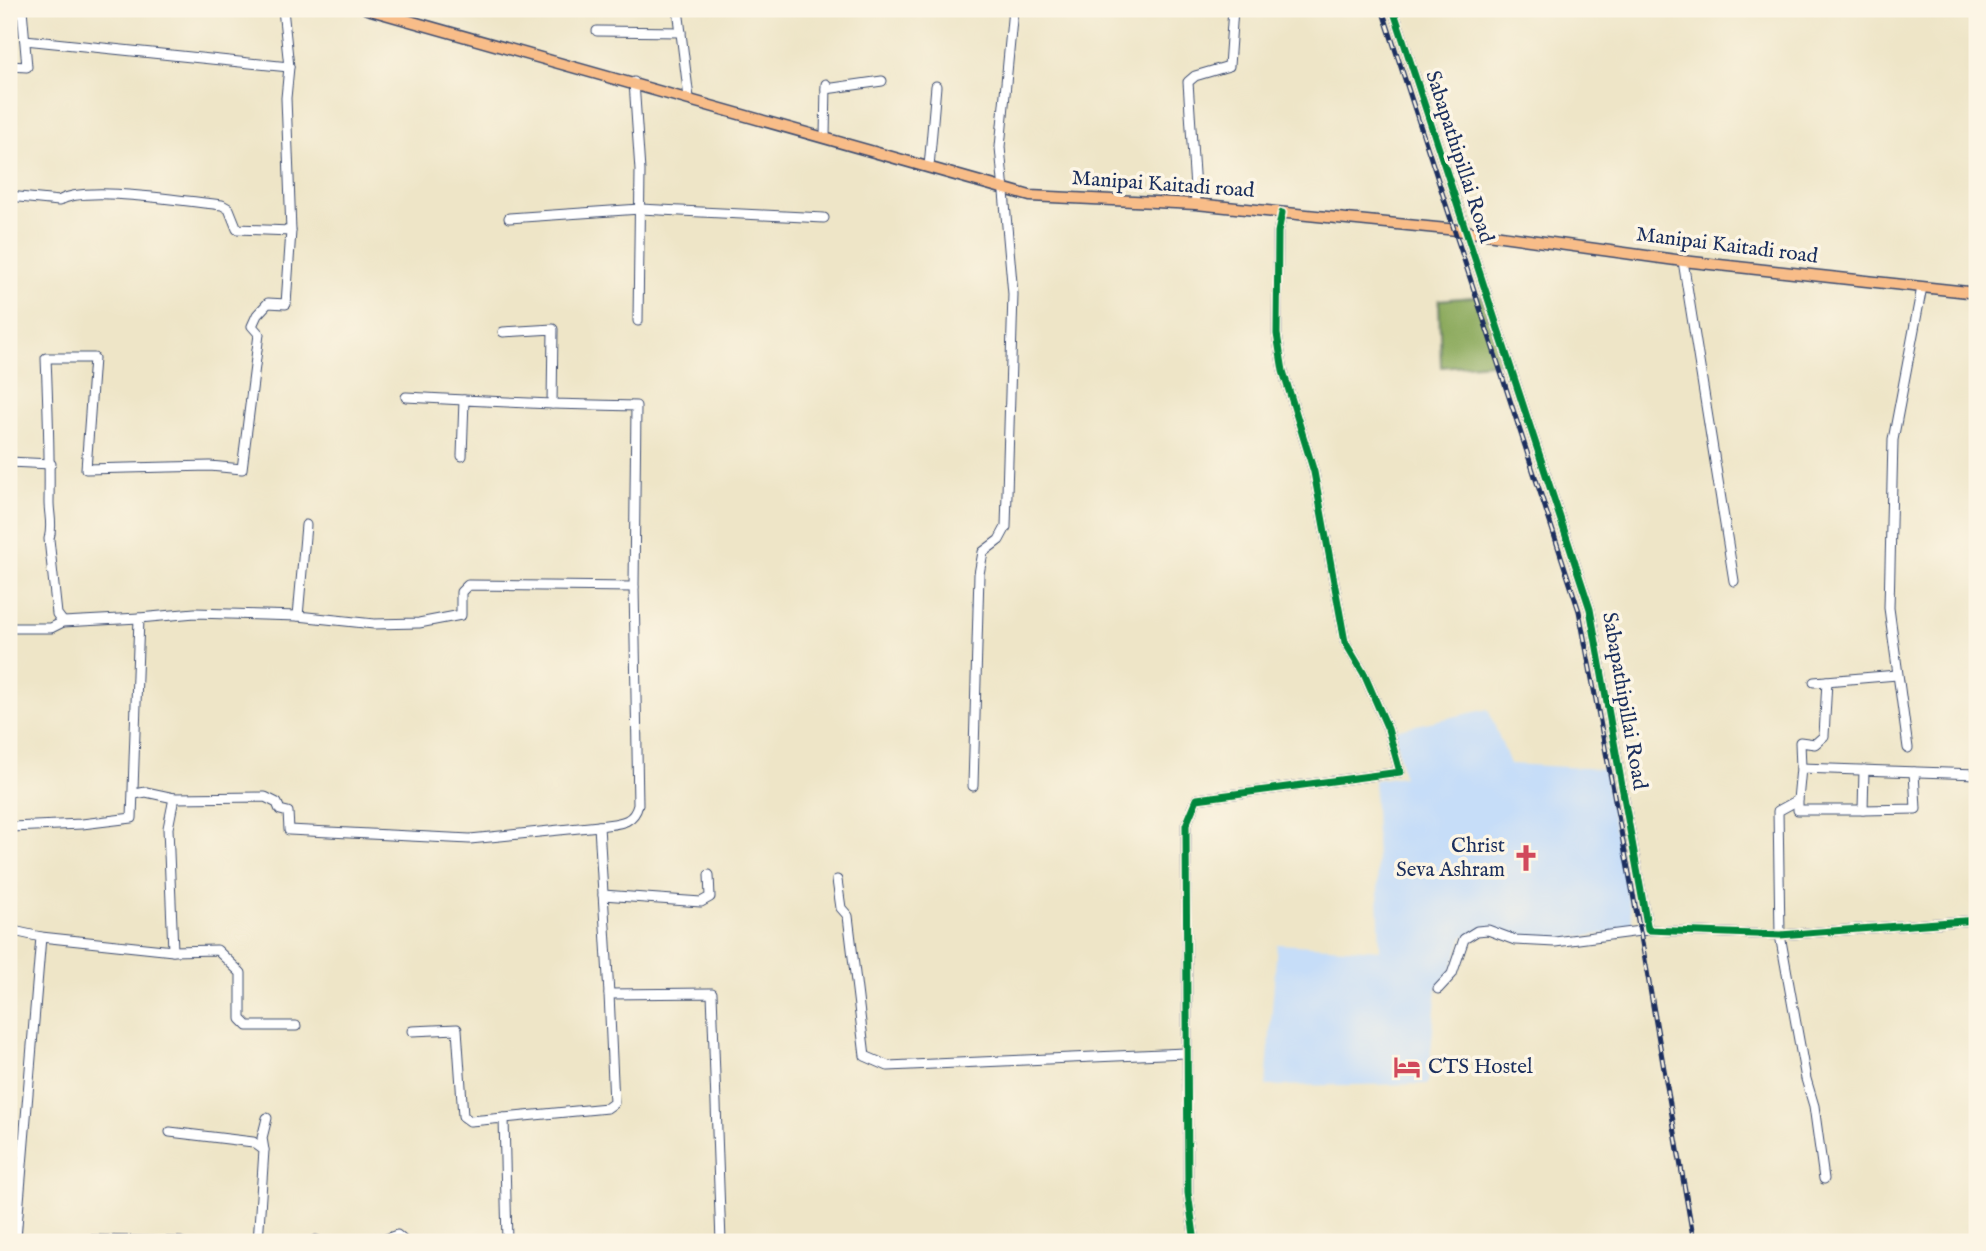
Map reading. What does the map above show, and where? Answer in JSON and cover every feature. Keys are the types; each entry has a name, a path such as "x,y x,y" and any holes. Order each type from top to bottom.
{"main road":[{"name":"Manipai Kaitadi road","path":"367,9 634,82 1030,196 1196,204 1465,232 1683,261 1977,292"}],"street":[{"path":"9,66 27,66 22,9"},
{"path":"63,622 57,614 49,539 53,528 49,505 51,464 46,358 94,358 86,468 210,466 242,470 259,334 252,326 257,315 268,303 286,304 291,231 286,98 289,67 283,9"},
{"path":"678,9 689,98"},
{"path":"973,786 979,574 983,552 999,540 1006,527 1013,294 1006,189 1000,147 1013,9"},
{"path":"1196,204 1188,82 1195,76 1229,66 1233,9"},
{"name":"Sabapathipillai Road","path":"1393,9 1590,609 1648,930"},
{"path":"597,31 681,32"},
{"path":"24,40 289,67"},
{"path":"825,137 826,86 882,81"},
{"path":"634,82 640,171 638,321"},
{"path":"929,167 936,86"},
{"path":"9,196 59,201 70,194 125,195 222,205 229,209 237,229 291,231"},
{"path":"509,218 640,209 824,218"},
{"path":"1195,1242 1188,1193 1185,1053 1186,825 1196,799 1400,772 1388,729 1364,674 1345,642 1314,472 1283,371 1277,334 1278,232 1282,213"},
{"path":"1683,261 1734,581"},
{"path":"1908,748 1905,708 1897,675 1889,608 1893,440 1922,287"},
{"path":"503,332 553,329 552,404"},
{"path":"135,794 146,792 174,798 265,797 277,803 280,810 288,812 289,830 470,839 599,826 628,821 635,816 638,805 634,587 636,406 405,397"},
{"path":"462,456 464,400"},
{"path":"9,462 51,464"},
{"path":"298,616 306,525"},
{"path":"10,628 51,628 63,622 195,614 298,616 374,624 419,623 461,615 461,592 468,585 634,587"},
{"path":"11,827 82,824 132,818 135,794 139,618"},
{"path":"1814,682 1897,675"},
{"path":"1827,681 1824,737 1815,744 1800,742 1798,810 1916,809 1914,772"},
{"path":"1801,768 1977,774"},
{"path":"1863,810 1864,770"},
{"path":"173,951 168,828 174,798"},
{"path":"1798,800 1778,811 1780,935 1806,1079 1814,1106 1825,1179"},
{"path":"412,1031 457,1029 463,1116 470,1121 607,1108 614,1103 599,826"},
{"path":"603,895 701,902 710,897 709,875"},
{"path":"837,880 842,908 848,916 865,1056 888,1066 1185,1053"},
{"path":"1438,989 1452,974 1464,939 1477,930 1488,930 1515,940 1555,942 1648,930 1780,935 1976,920 1977,940"},
{"path":"9,930 41,937 173,951 217,950 242,972 241,1018 248,1026 296,1026"},
{"path":"41,937 12,1238 181,1242"},
{"path":"609,994 712,992 720,1242"},
{"path":"258,1242 264,1150 262,1138 267,1118"},
{"path":"504,1118 507,1242"},
{"path":"170,1132 253,1142 264,1150"},
{"path":"378,1242 397,1235 405,1242"},
{"path":"313,1242 320,1242"}],"shaded area":[{"path":"1488,709 1510,764 1603,769 1634,930 1555,940 1516,938 1488,928 1463,937 1450,973 1437,987 1428,1084 1266,1086 1277,944 1380,950 1374,780 1403,776 1394,730"}],"green space":[{"path":"1482,296 1504,362 1441,367 1439,300"}],"railway":[{"path":"1382,9 1579,611 1640,931 1694,1242"}],"cycle path":[{"path":"1393,9 1590,609 1648,930 1780,935 1977,920"},
{"path":"1195,1242 1188,1193 1186,825 1197,799 1400,772 1388,729 1364,674 1345,642 1314,472 1283,371 1277,334 1278,232 1282,213"}],"place":[{"name":"Christ Seva Ashram","path":"1526,858"},
{"name":"CTS Hostel","path":"1407,1067"}]}
